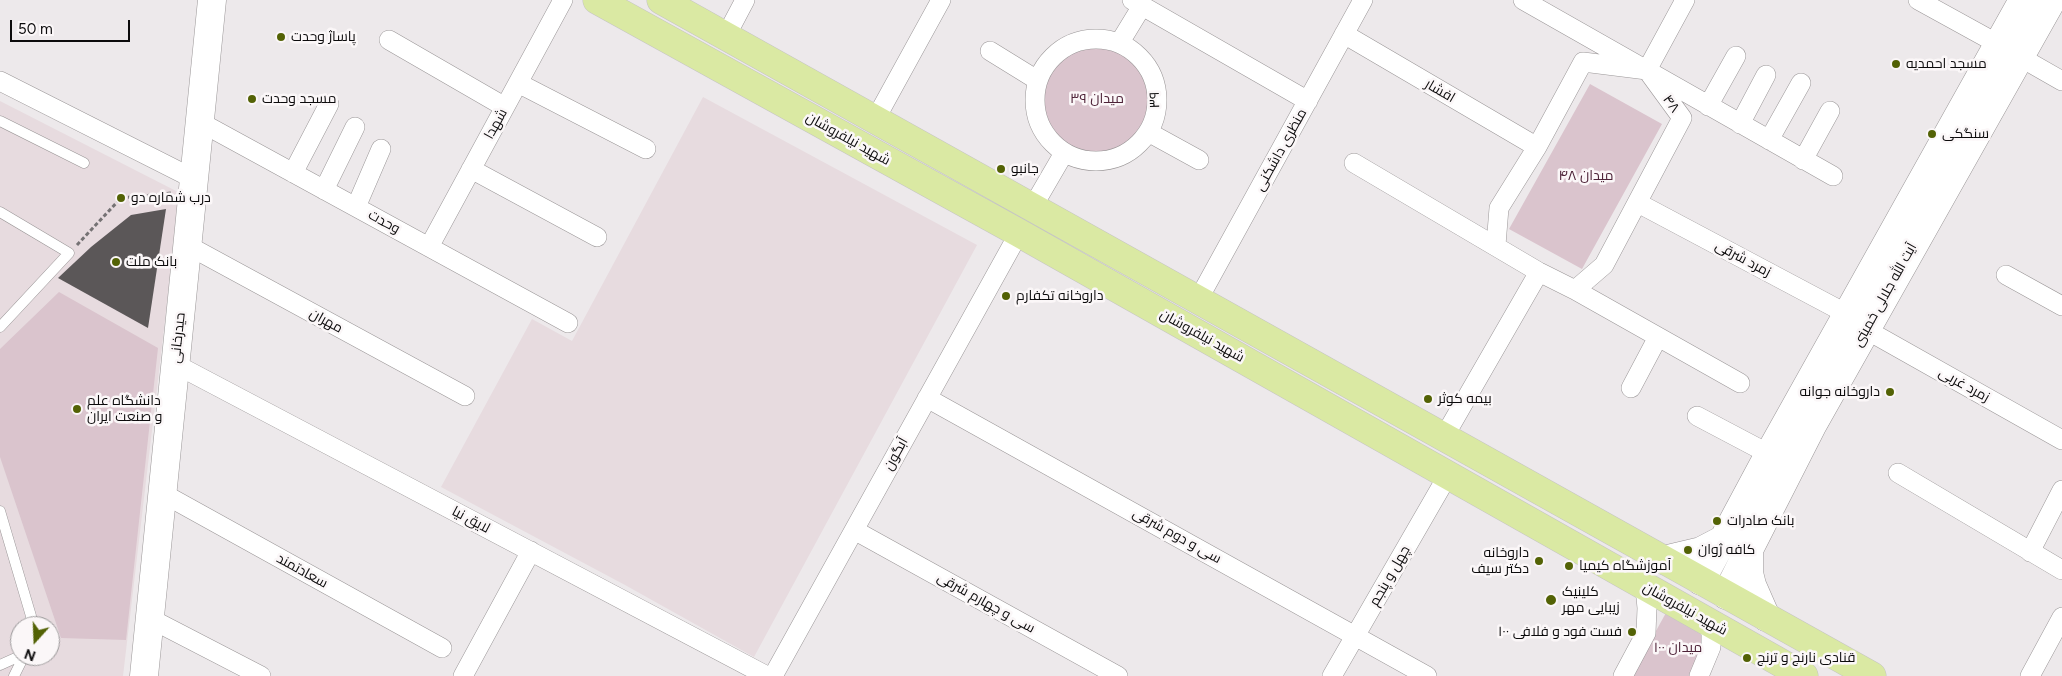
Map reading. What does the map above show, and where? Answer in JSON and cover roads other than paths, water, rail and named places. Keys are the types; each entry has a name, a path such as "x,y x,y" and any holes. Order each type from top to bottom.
{"main road":[{"name":"حیدرخانی","path":"144,676 187,245 187,186 200,122 212,0"},
{"name":"شهید نیلفروشان","path":"597,0 1019,233 1804,676"},
{"path":"661,0 1872,676"},
{"name":"آيت الله جلالى خمينى","path":"2009,51 2023,0"},
{"name":"آيت الله جلالى خمينى","path":"1701,581 1769,454 1856,322 2009,51 2052,0"},
{"path":"1019,233 1032,208"},
{"name":"آيت الله جلالى خمينى","path":"1726,595 1812,426 1856,322"},
{"path":"1663,560 1701,551 1724,539"},
{"path":"1749,551 1749,573 1766,617"},
{"path":"1685,609 1701,581"},
{"path":"1712,624 1726,595"}],"street":[{"name":"شهدا","path":"429,247 563,0"},
{"path":"726,36 745,0"},
{"path":"875,120 941,0"},
{"name":"منظری داشکنی","path":"1198,300 1363,0"},
{"path":"1523,0 1833,176"},
{"path":"1647,70 1685,0"},
{"path":"1918,0 2062,81"},
{"path":"1120,42 1137,3 1308,101"},
{"name":"افشار","path":"1344,34 1536,147"},
{"name":"۳۹","path":"1096,39 1120,42 1144,62 1153,78 1157,97 1156,115 1148,132 1136,147 1120,157 1101,162 1082,160 1064,153 1048,139 1038,121 1034,100 1038,80 1046,63 1060,50 1077,42 1096,39"},
{"path":"389,40 505,107"},
{"path":"990,51 1038,80"},
{"path":"1708,106 1736,56"},
{"path":"1496,245 1499,208 1536,147 1583,62 1647,70"},
{"name":"۴۸","path":"1575,290 1604,265 1682,118 1647,70"},
{"path":"1740,124 1766,75"},
{"path":"0,81 187,186"},
{"path":"518,83 646,149"},
{"path":"1769,140 1801,83"},
{"path":"293,173 329,104"},
{"path":"1804,160 1830,111"},
{"name":"وحدت","path":"200,122 568,323"},
{"path":"324,190 356,127"},
{"path":"1148,132 1199,160"},
{"path":"356,207 380,149"},
{"path":"1032,208 1064,153"},
{"path":"1354,163 1540,272 1740,383"},
{"path":"471,170 597,237"},
{"name":"زمرد شرقی","path":"1638,203 1856,322"},
{"name":"آبگون","path":"773,676 1019,233"},
{"name":"مهران","path":"187,245 465,396"},
{"path":"1444,437 1540,272"},
{"path":"2006,275 2062,306"},
{"name":"زمرد غربی","path":"1856,322 2062,440"},
{"path":"1631,388 1658,337"},
{"name":"لایق نیا","path":"175,364 767,676"},
{"name":"سی و دوم شرقی","path":"927,398 1427,676"},
{"path":"1698,416 1769,454"},
{"path":"1898,473 2062,570"},
{"name":"چهل و پنجم","path":"1332,676 1448,475"},
{"path":"2030,552 2062,490"},
{"name":"سعادتمند","path":"162,493 442,648"},
{"name":"سی و چهارم شرقی","path":"854,530 1118,676"},
{"path":"463,676 531,551"},
{"path":"1623,676 1646,633 1647,608 1645,586"},
{"path":"2030,676 2062,617"},
{"path":"150,618 261,676"},
{"path":"1699,676 1709,654 1712,624"},
{"path":"1709,654 1716,647 1728,641 1743,642"}],"lane":[{"path":"0,121 84,163"},
{"path":"0,212 69,253 0,327"},
{"path":"0,512 31,616"}],"place":[{"name":"پاساژ وحدت","path":"281,37"},
{"name":"مسجد احمدیه","path":"1896,64"},
{"name":"مسجد وحدت","path":"252,99"},
{"name":"سنگکی","path":"1932,134"},
{"name":"جانبو","path":"1001,169"},
{"name":"درب شماره دو","path":"121,198"},
{"name":"بانک ملت","path":"116,262"},
{"name":"داروخانه تکفارم","path":"1006,296"},
{"name":"داروخانه جوانه","path":"1890,392"},
{"name":"بیمه کوثر","path":"1428,399"},
{"name":"دانشگاه علم و صنعت ایران","path":"77,409"},
{"name":"بانک صادرات","path":"1717,521"},
{"name":"کافه ژوان","path":"1688,550"},
{"name":"داروخانه دکتر سیف","path":"1539,561"},
{"name":"آموزشگاه کیمیا","path":"1569,566"},
{"name":"کلینیک زیبایی مهر","path":"1551,600"},
{"name":"فست فود و فلافی ۱۰۰","path":"1632,632"},
{"name":"قنادی نارنج و ترنج","path":"1747,658"}],"park label":[{"name":"میدان ۳۹","path":"1097,99"},
{"name":"میدان ۴۸","path":"1586,176"},
{"name":"میدان ۱۰۰","path":"1678,648"}]}
